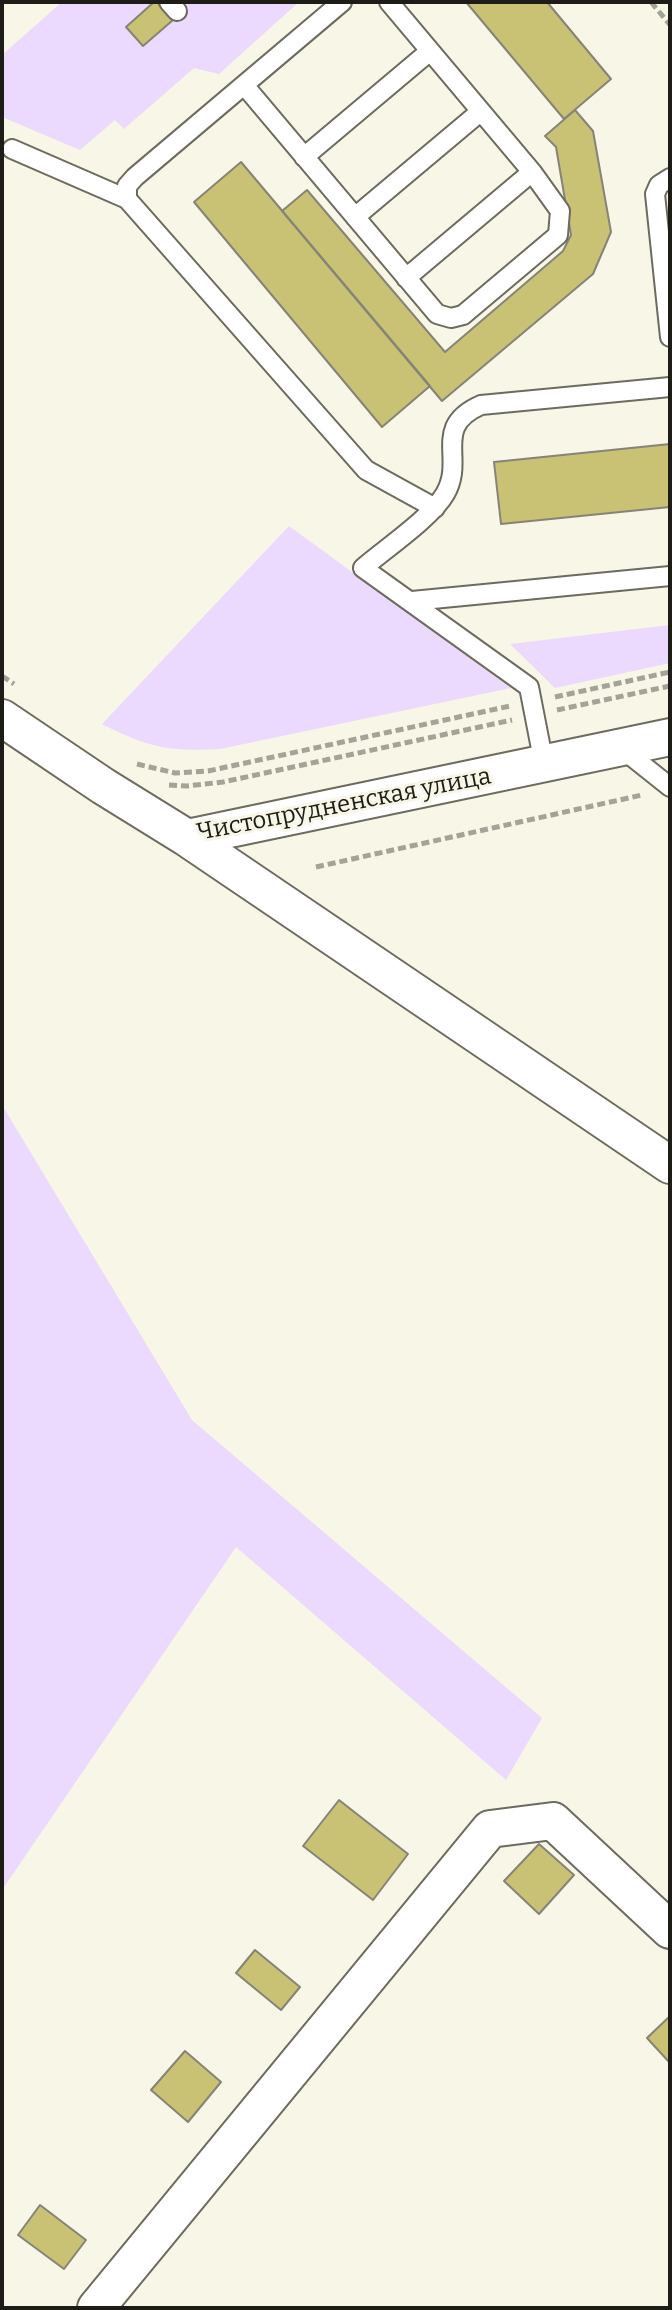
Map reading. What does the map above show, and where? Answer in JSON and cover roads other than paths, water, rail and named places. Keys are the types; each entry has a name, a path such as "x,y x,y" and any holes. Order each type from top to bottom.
{"street":[{"name":"Чистопрудненская улица","path":"2,718 187,838 670,737"},
{"path":"187,838 670,1165"},
{"path":"96,2308 490,1829 553,1821 670,1930"}],"lane":[{"path":"127,199 127,186 135,177 342,2"},
{"path":"244,85 437,314 451,318 463,315 558,235 560,211 532,172 389,2"},
{"path":"304,157 430,51"},
{"path":"355,217 480,112"},
{"path":"12,149 127,199 366,470 435,508"},
{"path":"406,278 532,172"},
{"path":"670,178 659,185 655,194 670,337"},
{"path":"544,764 529,687 363,568 444,497 452,476 451,437 457,422 468,411 481,405 670,387"},
{"path":"412,601 670,576"},
{"path":"621,748 662,790"}]}
